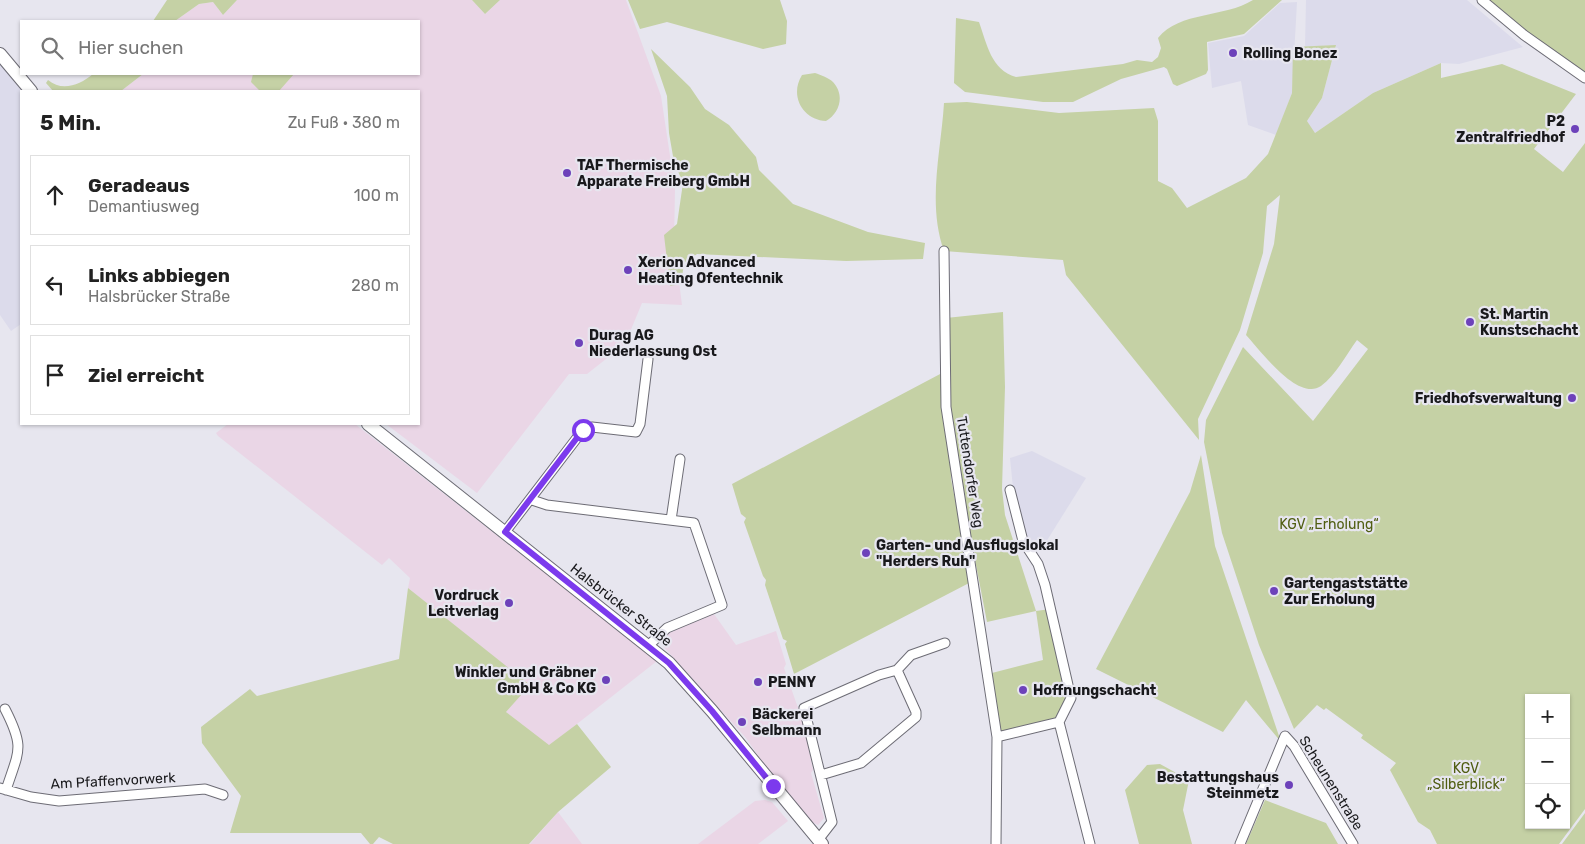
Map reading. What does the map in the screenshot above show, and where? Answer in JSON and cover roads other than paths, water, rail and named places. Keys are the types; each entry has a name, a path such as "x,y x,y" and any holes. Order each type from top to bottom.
{"main road":[{"path":"0,54 30,90"},
{"name":"Halsbrücker Straße","path":"369,425 606,614 649,645 669,663 712,711 820,842"}],"street":[{"path":"1482,0 1524,35 1585,78"},
{"name":"Tuttendorfer Weg","path":"944,251 946,407 997,737 996,844"},
{"path":"505,532 532,500 583,430 592,427 636,432 640,424 648,359"},
{"path":"671,520 680,459"},
{"path":"1010,490 1023,541 1038,564 1045,585 1071,698 1059,722 1090,844"},
{"path":"532,500 546,505 694,523 722,605 667,628 649,645"},
{"path":"820,842 832,822 804,708 879,675 897,670 910,655 945,643"},
{"path":"821,775 861,763 916,717 916,712 897,670"},
{"name":"Am Pfaffenvorwerk","path":"5,708 15,728 20,747 3,789 30,797 59,801 205,789 223,795"},
{"path":"997,737 1059,722"},
{"name":"Scheunenstraße","path":"1240,844 1285,736 1294,746 1353,844"}],"place":[{"name":"Rolling Bonez","path":"1233,53"},
{"name":"P2 Zentralfriedhof","path":"1575,129"},
{"name":"TAF Thermische Apparate Freiberg GmbH","path":"567,173"},
{"name":"Xerion Advanced Heating Ofentechnik","path":"628,270"},
{"name":"St. Martin Kunstschacht","path":"1470,322"},
{"name":"Durag AG Niederlassung Ost","path":"579,343"},
{"name":"Friedhofsverwaltung","path":"1572,398"},
{"name":"Garten- und Ausflugslokal \"Herders Ruh\"","path":"866,553"},
{"name":"Gartengaststätte Zur Erholung","path":"1274,591"},
{"name":"Vordruck Leitverlag","path":"509,603"},
{"name":"Winkler und Gräbner GmbH & Co KG","path":"606,680"},
{"name":"PENNY","path":"758,682"},
{"name":"Hoffnungschacht","path":"1023,690"},
{"name":"Bäckerei Selbmann","path":"742,722"},
{"name":"Bestattungshaus Steinmetz","path":"1289,785"}],"park label":[{"name":"KGV „Erholung“","path":"1329,524"},
{"name":"KGV „Silberblick“","path":"1466,776"}]}
